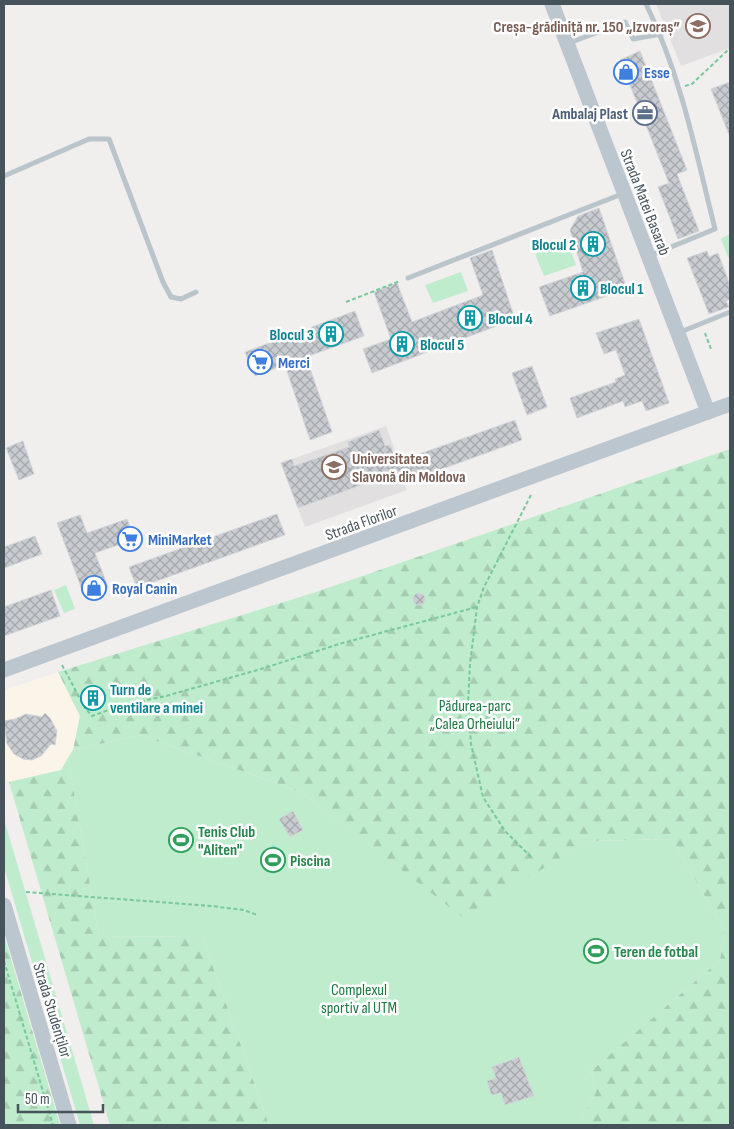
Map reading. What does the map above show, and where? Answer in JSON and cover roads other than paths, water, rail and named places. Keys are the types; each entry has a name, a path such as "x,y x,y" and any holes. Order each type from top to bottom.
{"main road":[{"name":"Strada Matei Basarab","path":"552,4 708,412"},
{"name":"Strada Florilor","path":"4,670 730,404"},
{"name":"Strada Studenților","path":"4,905 69,1125"}],"lane":[{"path":"646,4 661,34 679,88 715,229 649,256"},
{"path":"567,44 625,22 633,40 661,34"},
{"path":"4,176 89,139 109,139 163,282 171,297 181,299 196,292"},
{"path":"408,278 624,194"},
{"path":"678,333 730,312"}],"water":[{"name":"Piscina","path":"273,845 284,851 274,874 262,868"}],"place":[{"name":"Creșa-grădiniță nr. 150 „Izvoraș”","path":"698,26"},
{"name":"Esse","path":"626,72"},
{"name":"Ambalaj Plast","path":"645,113"},
{"name":"Blocul 2","path":"593,244"},
{"name":"Blocul 1","path":"583,288"},
{"name":"Blocul 4","path":"470,318"},
{"name":"Blocul 3","path":"331,334"},
{"name":"Blocul 5","path":"402,344"},
{"name":"Merci","path":"260,362"},
{"name":"Universitatea Slavonă din Moldova","path":"334,467"},
{"name":"MiniMarket","path":"130,539"},
{"name":"Royal Canin","path":"94,588"},
{"name":"Turn de ventilare a minei","path":"93,698"},
{"name":"Tenis Club \"Aliten\"","path":"181,840"},
{"name":"Piscina","path":"273,860"},
{"name":"Teren de fotbal","path":"596,951"}],"park label":[{"name":"Pădurea-parc „Calea Orheiului”","path":"475,714"},
{"name":"Complexul sportiv al UTM","path":"359,998"}]}
